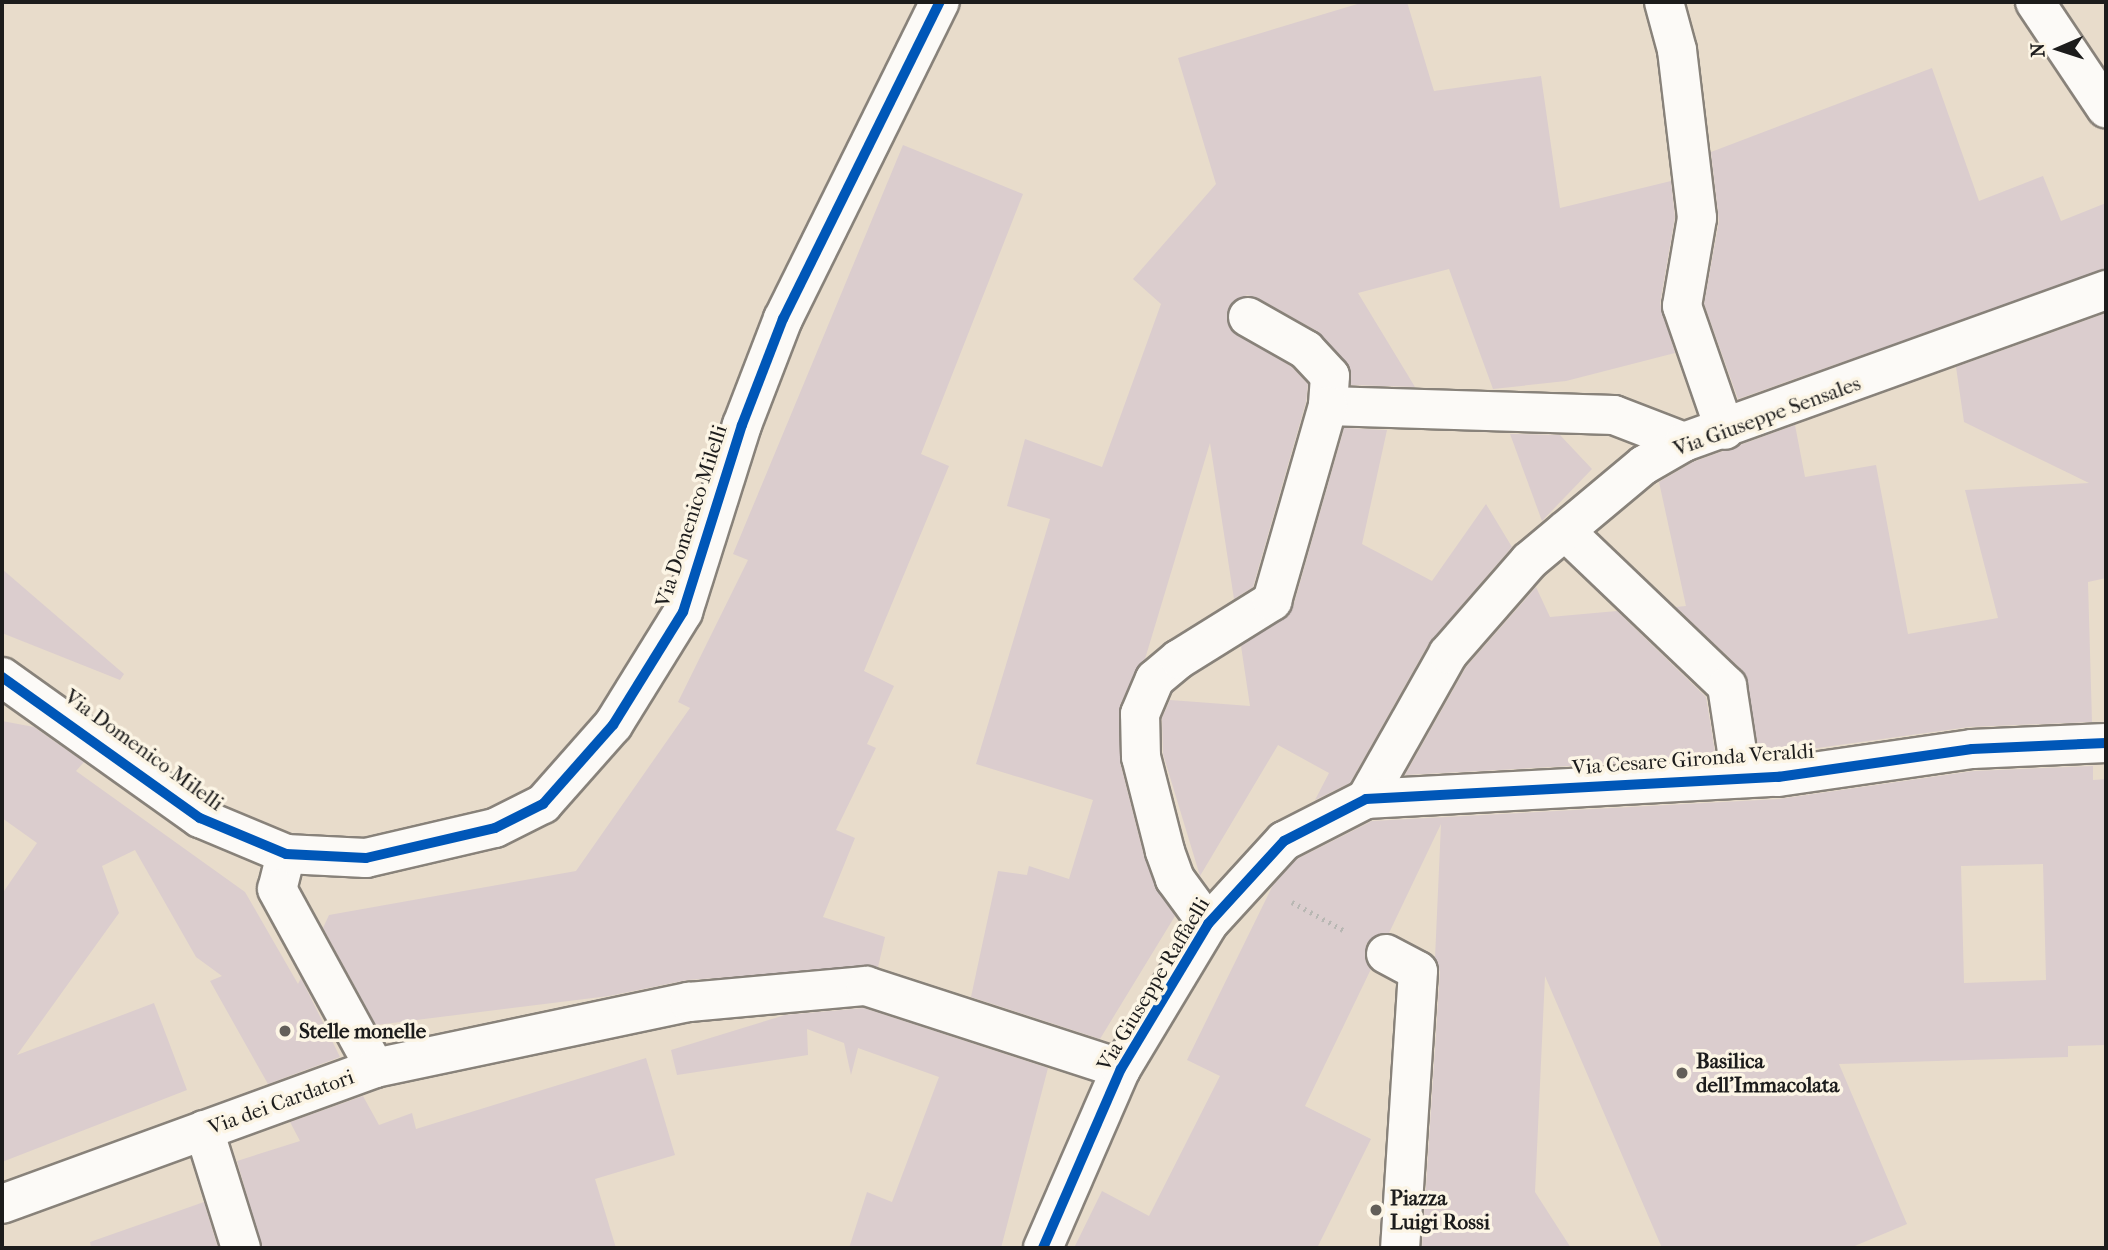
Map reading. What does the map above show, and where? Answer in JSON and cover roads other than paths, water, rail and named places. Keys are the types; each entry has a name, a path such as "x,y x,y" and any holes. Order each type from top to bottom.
{"street":[{"name":"Via Domenico Milelli","path":"15,683 200,818 286,854 366,858 495,828 543,804 583,764 682,612 741,425 783,319 940,2"},
{"path":"1664,2 1677,50 1697,218 1682,306 1724,430"},
{"path":"2035,2 2106,108"},
{"name":"Via Giuseppe Sensales","path":"1366,799 1448,654 1529,561 1644,465 1684,442 1724,430 2106,289"},
{"path":"1208,924 1175,879 1165,851 1141,757 1142,705 1155,679 1179,659 1262,612 1278,590 1328,407 1329,376 1306,350 1248,317"},
{"path":"1328,407 1614,415 1684,442"},
{"path":"1564,531 1727,686 1741,778"},
{"name":"Via Cesare Gironda Veraldi","path":"1366,799 1741,778 1972,749 2106,743"},
{"name":"Via Giuseppe Raffaelli","path":"1043,1248 1121,1069 1208,924 1245,876 1284,841 1366,799"},
{"name":"Via dei Cardatori","path":"2,1203 375,1068 277,889 286,854"},
{"path":"1386,954 1418,971 1400,1248"},
{"path":"375,1068 689,1002 866,986 1121,1069"},
{"path":"204,1130 241,1248"}],"place":[{"name":"Stelle monelle","path":"285,1031"},
{"name":"Basilica dell'Immacolata","path":"1682,1073"},
{"name":"Piazza Luigi Rossi","path":"1376,1210"}]}
